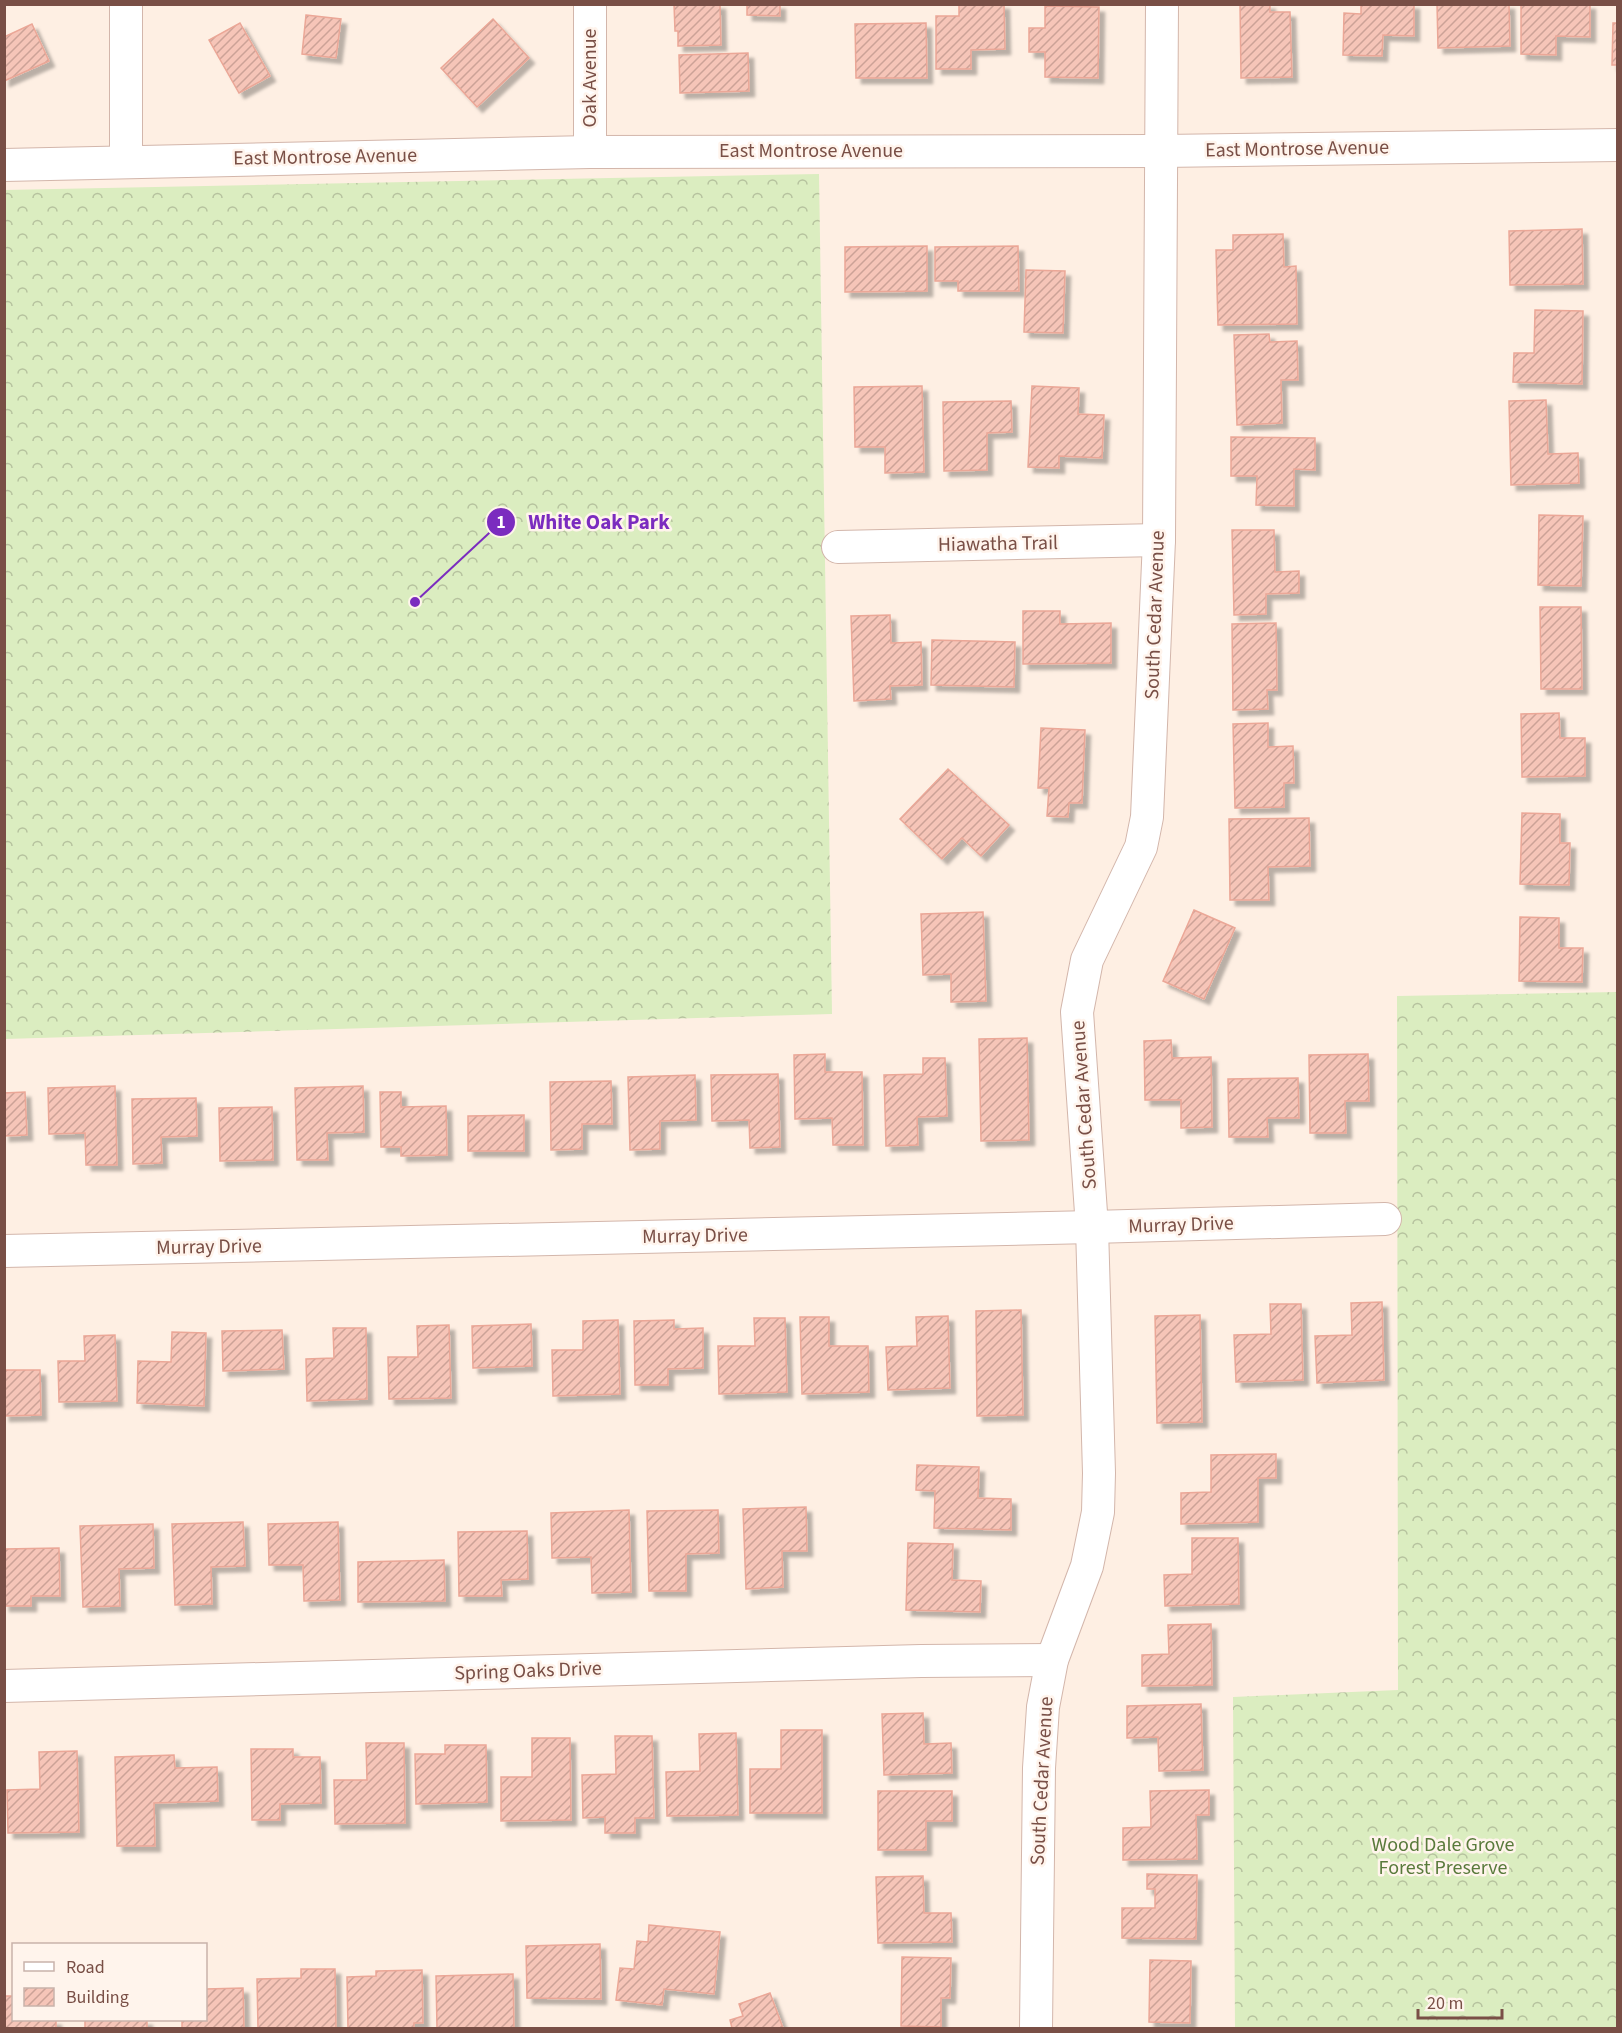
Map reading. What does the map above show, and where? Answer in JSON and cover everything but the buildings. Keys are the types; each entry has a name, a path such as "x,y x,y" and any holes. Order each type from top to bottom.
{"street":[{"path":"126,4 126,161"},
{"name":"Oak Avenue","path":"590,4 590,152"},
{"name":"South Cedar Avenue","path":"1036,2028 1039,1768 1042,1707 1052,1660 1087,1566 1098,1512 1099,1473 1092,1227 1077,1012 1088,960 1141,847 1147,817 1159,540 1162,4"},
{"name":"East Montrose Avenue","path":"4,165 590,152 1162,151 1617,145"},
{"name":"Hiawatha Trail","path":"838,547 1159,540"},
{"name":"Murray Drive","path":"4,1251 1385,1219"},
{"name":"Spring Oaks Drive","path":"4,1686 921,1660 1052,1660"}],"green space":[{"path":"819,174 832,1014 5,1039 4,190"},
{"name":"Wood Dale Grove Forest Preserve","path":"1617,992 1617,2028 1235,2028 1233,1697 1398,1690 1397,996"}],"place":[{"name":"White Oak Park","path":"415,602"}]}
